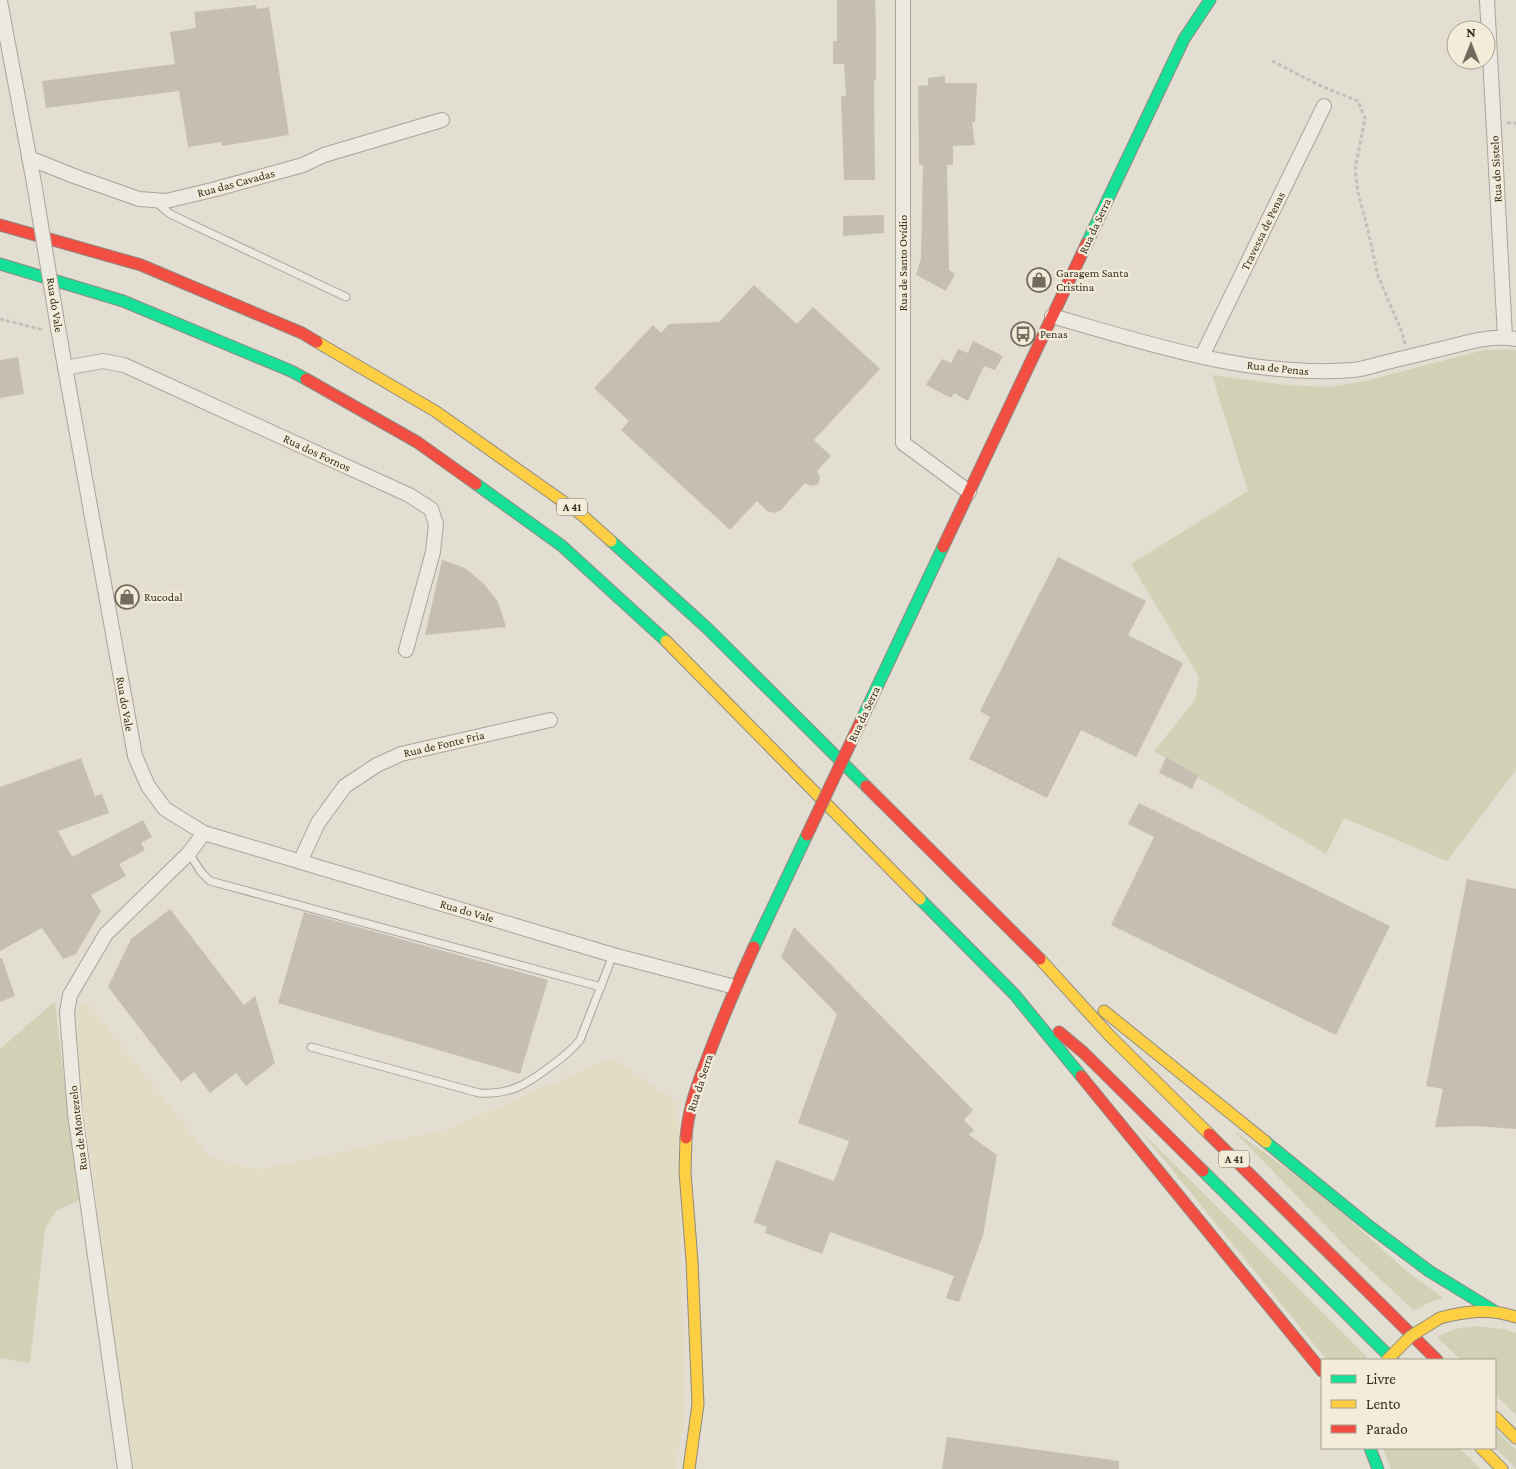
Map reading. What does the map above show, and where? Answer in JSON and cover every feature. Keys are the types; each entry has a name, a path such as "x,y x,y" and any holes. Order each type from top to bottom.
{"main road":[{"name":"Rua da Serra","path":"689,1469 698,1404 686,1172 687,1124 698,1083 735,987 1052,316 1184,39 1210,0"},
{"name":"A 41","path":"0,225 141,265 302,333 435,411 582,515 707,628 1035,954 1109,1035 1436,1359"},
{"name":"A 41","path":"0,264 123,301 291,371 417,442 562,546 675,650 1015,995 1084,1052 1392,1359"},
{"path":"1035,954 1369,1226 1429,1271 1496,1312"},
{"path":"1015,995 1321,1370"},
{"path":"1388,1359 1399,1344 1422,1326 1440,1318 1462,1312 1479,1311 1514,1315"},
{"path":"1496,1418 1516,1438"},
{"path":"1365,1469 1369,1449"},
{"path":"1369,1449 1378,1469"},
{"path":"1482,1449 1502,1469"}],"street":[{"name":"Rua de Santo Ovídio","path":"903,0 903,443 969,492"},
{"name":"Rua do Sistelo","path":"1487,0 1511,338"},
{"name":"Rua do Vale","path":"0,1 135,756 148,786 165,809 204,833 613,954 735,987"},
{"name":"Travessa de Penas","path":"1202,356 1324,106"},
{"name":"Rua das Cavadas","path":"29,158 139,199 166,200 212,190 303,165 324,155 442,120"},
{"name":"Rua de Penas","path":"1052,316 1134,340 1202,356 1259,367 1314,372 1355,370 1482,339 1511,338"},
{"name":"Rua dos Fornos","path":"65,368 103,361 124,365 408,495 431,509 436,524 433,552 406,650"},
{"name":"Rua de Fonte Fria","path":"300,862 318,823 345,786 377,765 401,754 550,720"},
{"name":"Rua de Montezelo","path":"125,1469 75,1114 67,1012 70,995 106,934 188,853 204,833"}],"lane":[{"path":"154,200 170,214 346,297"},
{"path":"188,853 201,872 210,881 601,987"},
{"path":"311,1047 480,1094 508,1091 527,1083 572,1049 580,1040 613,954"}],"path":[{"path":"1272,61 1323,87 1358,101 1365,118 1355,170 1358,193 1378,276 1402,332 1408,357"},
{"path":"0,319 59,330"}],"shaded area":[{"path":"86,1001 210,1157 257,1170 448,1129 612,1058 678,1103 685,1418 675,1469 131,1469 78,1058 76,1013"}],"green space":[{"path":"1484,350 1516,350 1516,770 1447,861 1344,818 1326,854 1154,751 1195,700 1199,677 1131,564 1248,491 1212,375 1286,385 1330,387 1365,381"},
{"path":"55,1001 67,1105 81,1199 56,1211 45,1229 30,1363 0,1358 0,1049"},
{"path":"1139,1129 1367,1357 1366,1359 1326,1359"},
{"path":"1233,1130 1319,1192 1404,1269 1443,1298 1414,1311 1347,1248"},
{"path":"1475,1326 1504,1329 1516,1333 1516,1415 1496,1395 1496,1359 1460,1359 1437,1337 1454,1329"},
{"path":"1496,1430 1516,1450 1516,1469 1496,1448"},
{"path":"1383,1449 1460,1449 1481,1469 1391,1469"}],"building":[{"path":"837,0 875,0 875,180 844,180 841,96 846,96 844,64 833,64 833,41 837,41"},
{"path":"256,5 257,9 269,7 289,135 222,146 221,142 188,147 179,91 46,108 42,81 175,64 170,32 196,28 194,12"},
{"path":"945,76 945,83 977,83 975,122 972,122 975,145 953,146 953,165 947,165 949,270 955,274 946,291 916,275 921,258 923,165 919,165 918,86 928,85 928,78"},
{"path":"884,215 884,233 843,236 843,216"},
{"path":"754,285 797,324 813,307 880,369 814,440 831,456 817,471 820,477 818,484 811,486 805,483 781,510 774,513 767,511 757,501 730,530 621,430 629,421 594,388 653,325 661,333 669,324 719,322"},
{"path":"973,341 1003,356 995,370 984,366 968,401 954,393 951,398 926,385 942,359 951,363 958,349 968,353"},
{"path":"18,357 24,394 0,398 0,360"},
{"path":"1058,557 1146,601 1128,635 1183,663 1136,757 1081,730 1047,798 969,759 990,717 980,711"},
{"path":"442,560 465,568 484,584 498,602 506,627 425,635"},
{"path":"1166,757 1198,776 1192,789 1159,773"},
{"path":"81,758 95,796 102,794 109,813 58,831 72,857 143,820 152,837 141,843 145,850 119,864 126,876 91,895 101,911 76,954 63,959 42,928 0,951 0,787"},
{"path":"1139,803 1390,926 1336,1035 1111,925 1154,837 1128,824"},
{"path":"1467,879 1516,889 1516,1129 1475,1126 1435,1127 1443,1089 1426,1086"},
{"path":"170,909 244,1005 255,996 275,1063 246,1086 236,1073 210,1093 194,1072 181,1082 108,987 131,939"},
{"path":"304,912 548,980 520,1074 278,1003"},
{"path":"794,927 973,1110 964,1120 974,1130 969,1135 997,1155 983,1235 959,1302 946,1298 954,1276 830,1232 822,1254 765,1233 767,1227 754,1222 776,1160 834,1181 849,1141 798,1123 837,1014 781,957"},
{"path":"0,958 2,958 15,996 0,1002"},
{"path":"947,1437 1119,1461 1119,1469 942,1469"}],"traffic: fast":[{"path":"1087,243 1184,39 1210,0"},
{"path":"0,264 123,301 306,379"},
{"path":"476,484 562,546 666,641"},
{"path":"611,541 707,628 866,786"},
{"path":"860,723 943,547"},
{"path":"754,947 807,835"},
{"path":"920,899 1015,995 1081,1076"},
{"path":"1266,1142 1369,1226 1429,1271 1496,1312"},
{"path":"1203,1171 1392,1359"},
{"path":"1370,1449 1378,1469"}],"traffic: slow":[{"path":"317,342 435,411 582,515 611,541"},
{"path":"666,641 920,899"},
{"path":"1040,959 1109,1035 1209,1134"},
{"path":"1104,1011 1266,1142"},
{"path":"686,1138 685,1172 692,1261 698,1404 689,1469"},
{"path":"1440,1318 1478,1312 1497,1312 1516,1317"},
{"path":"1388,1359 1411,1336 1440,1318"},
{"path":"1496,1418 1516,1438"},
{"path":"1482,1449 1502,1469"}],"traffic: jam":[{"path":"0,225 141,265 302,333 317,342"},
{"path":"943,547 1087,243"},
{"path":"306,379 417,442 476,484"},
{"path":"807,835 860,723"},
{"path":"866,786 1040,959"},
{"path":"686,1138 689,1114 699,1079 754,947"},
{"path":"1059,1032 1084,1053 1203,1171"},
{"path":"1081,1076 1321,1370"},
{"path":"1209,1134 1436,1359"}],"place":[{"name":"Garagem Santa Cristina","path":"1039,280"},
{"name":"Penas","path":"1023,334"},
{"name":"Rucodal","path":"127,597"}]}
